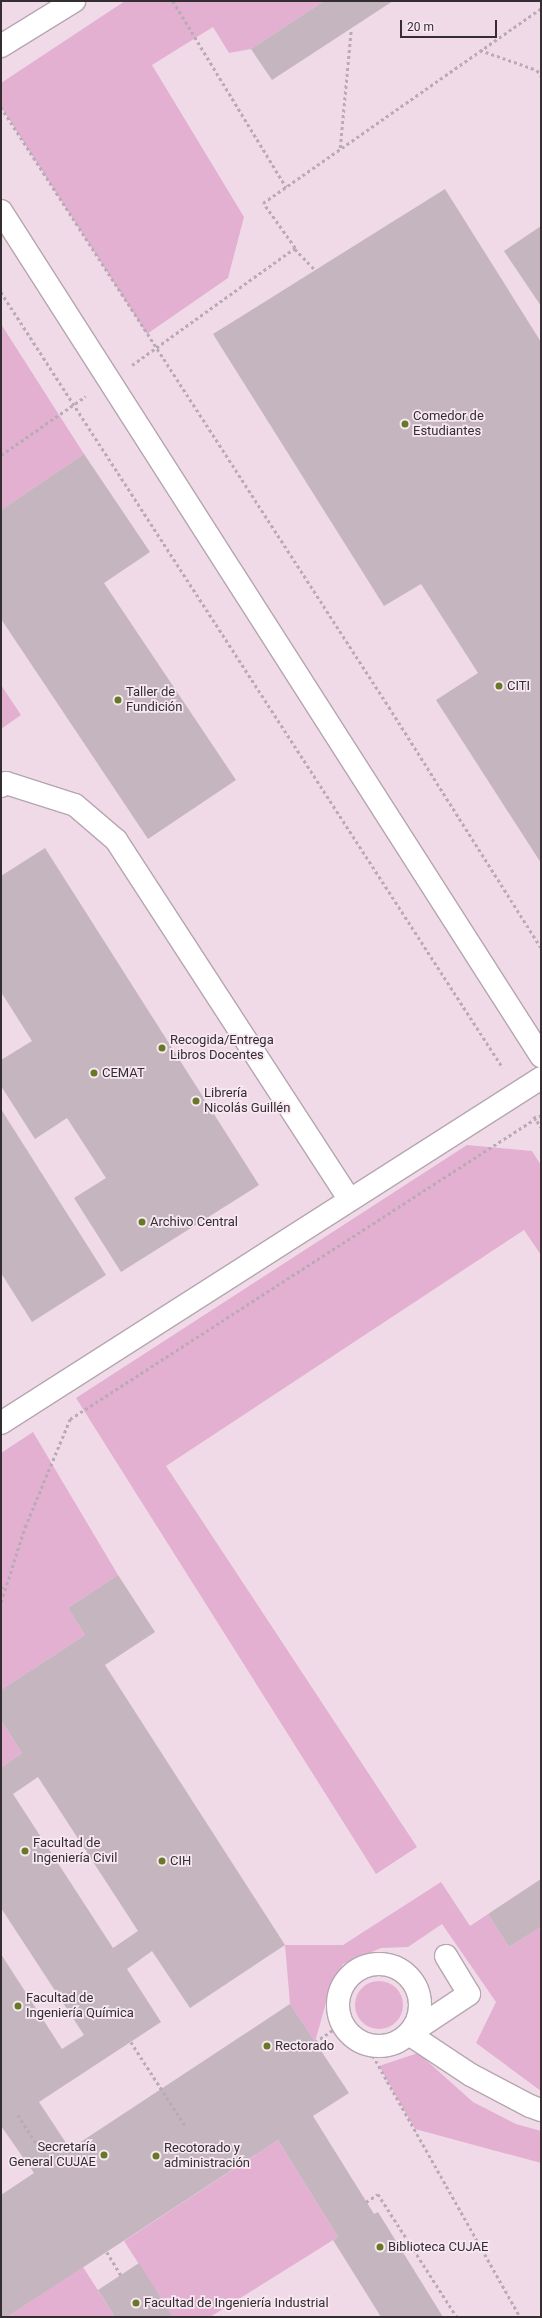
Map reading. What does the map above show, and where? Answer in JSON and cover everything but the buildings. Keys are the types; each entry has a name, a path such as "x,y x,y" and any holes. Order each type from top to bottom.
{"lane":[{"path":"1,46 74,1"},
{"path":"1,211 541,1056"},
{"path":"1,786 6,783 75,805 116,840 350,1200"},
{"path":"1,1423 541,1078"},
{"path":"409,2034 417,2023 421,2010 420,1995 414,1982 405,1972 392,1965 379,1963 365,1966 353,1973 344,1984 338,1996 338,2010 342,2024 357,2040 378,2047 390,2046 409,2034 469,1994 446,1956"},
{"path":"409,2034 471,2075 530,2106 541,2110"}],"path":[{"path":"173,1 286,187"},
{"path":"315,270 294,248 263,203 541,8"},
{"path":"340,149 351,29"},
{"path":"480,50 537,70 541,76"},
{"path":"1,107 389,706 541,947"},
{"path":"132,366 294,248"},
{"path":"1,292 541,1128"},
{"path":"1,455 93,391"},
{"path":"1,1602 25,1527 70,1419 541,1115"},
{"path":"1,1588 6,1588"},
{"path":"315,2042 342,2024"},
{"path":"131,2042 186,2127"},
{"path":"367,2044 520,2317"},
{"path":"18,2115 49,2163"},
{"path":"366,2202 378,2194 457,2317"},
{"path":"107,2252 121,2275"}],"shaded area":[{"path":"1,1 541,1 541,2317 1,2317"},
{"path":"125,1 324,1 251,49 229,53 213,27 152,65 244,217 228,278 147,334 1,107 1,83"},
{"path":"1,324 84,454 1,510"},
{"path":"1,685 21,715 1,729"},
{"path":"467,1145 532,1151 541,1165 541,1255 524,1230 166,1466 417,1847 376,1874 76,1398"},
{"path":"33,1432 118,1575 68,1608 85,1635 1,1690 1,1453"},
{"path":"1,1720 22,1753 1,1768"},
{"path":"441,1882 470,1926 488,1914 509,1947 541,1927 541,2091 476,2043 496,2002 442,1924 408,1947 381,1948 343,1964 329,1992 315,2042 290,2004 285,1945 343,1945"},
{"path":"379,1981 388,1983 396,1988 401,1996 403,2005 401,2014 396,2022 388,2027 379,2029 370,2027 362,2022 357,2014 355,2005 357,1996 362,1988 370,1983"},
{"path":"418,2053 473,2102 516,2124 541,2131 541,2163 415,2129 379,2066"},
{"path":"278,2140 338,2237 210,2317 173,2317 124,2241"},
{"path":"83,2267 115,2317 7,2317"}],"place":[{"name":"Comedor de Estudiantes","path":"405,424"},
{"name":"CITI","path":"499,686"},
{"name":"Taller de Fundición","path":"118,700"},
{"name":"Recogida/Entrega Libros Docentes","path":"162,1048"},
{"name":"CEMAT","path":"94,1073"},
{"name":"Librería Nicolás Guillén","path":"196,1101"},
{"name":"Archivo Central","path":"142,1222"},
{"name":"Facultad de Ingeniería Civil","path":"25,1851"},
{"name":"CIH","path":"162,1861"},
{"name":"Facultad de Ingeniería Química","path":"18,2006"},
{"name":"Rectorado","path":"267,2046"},
{"name":"Secretaría General CUJAE","path":"104,2155"},
{"name":"Recotorado y administración","path":"156,2156"},
{"name":"Biblioteca CUJAE","path":"380,2247"},
{"name":"Facultad de Ingeniería Industrial","path":"136,2303"}]}
